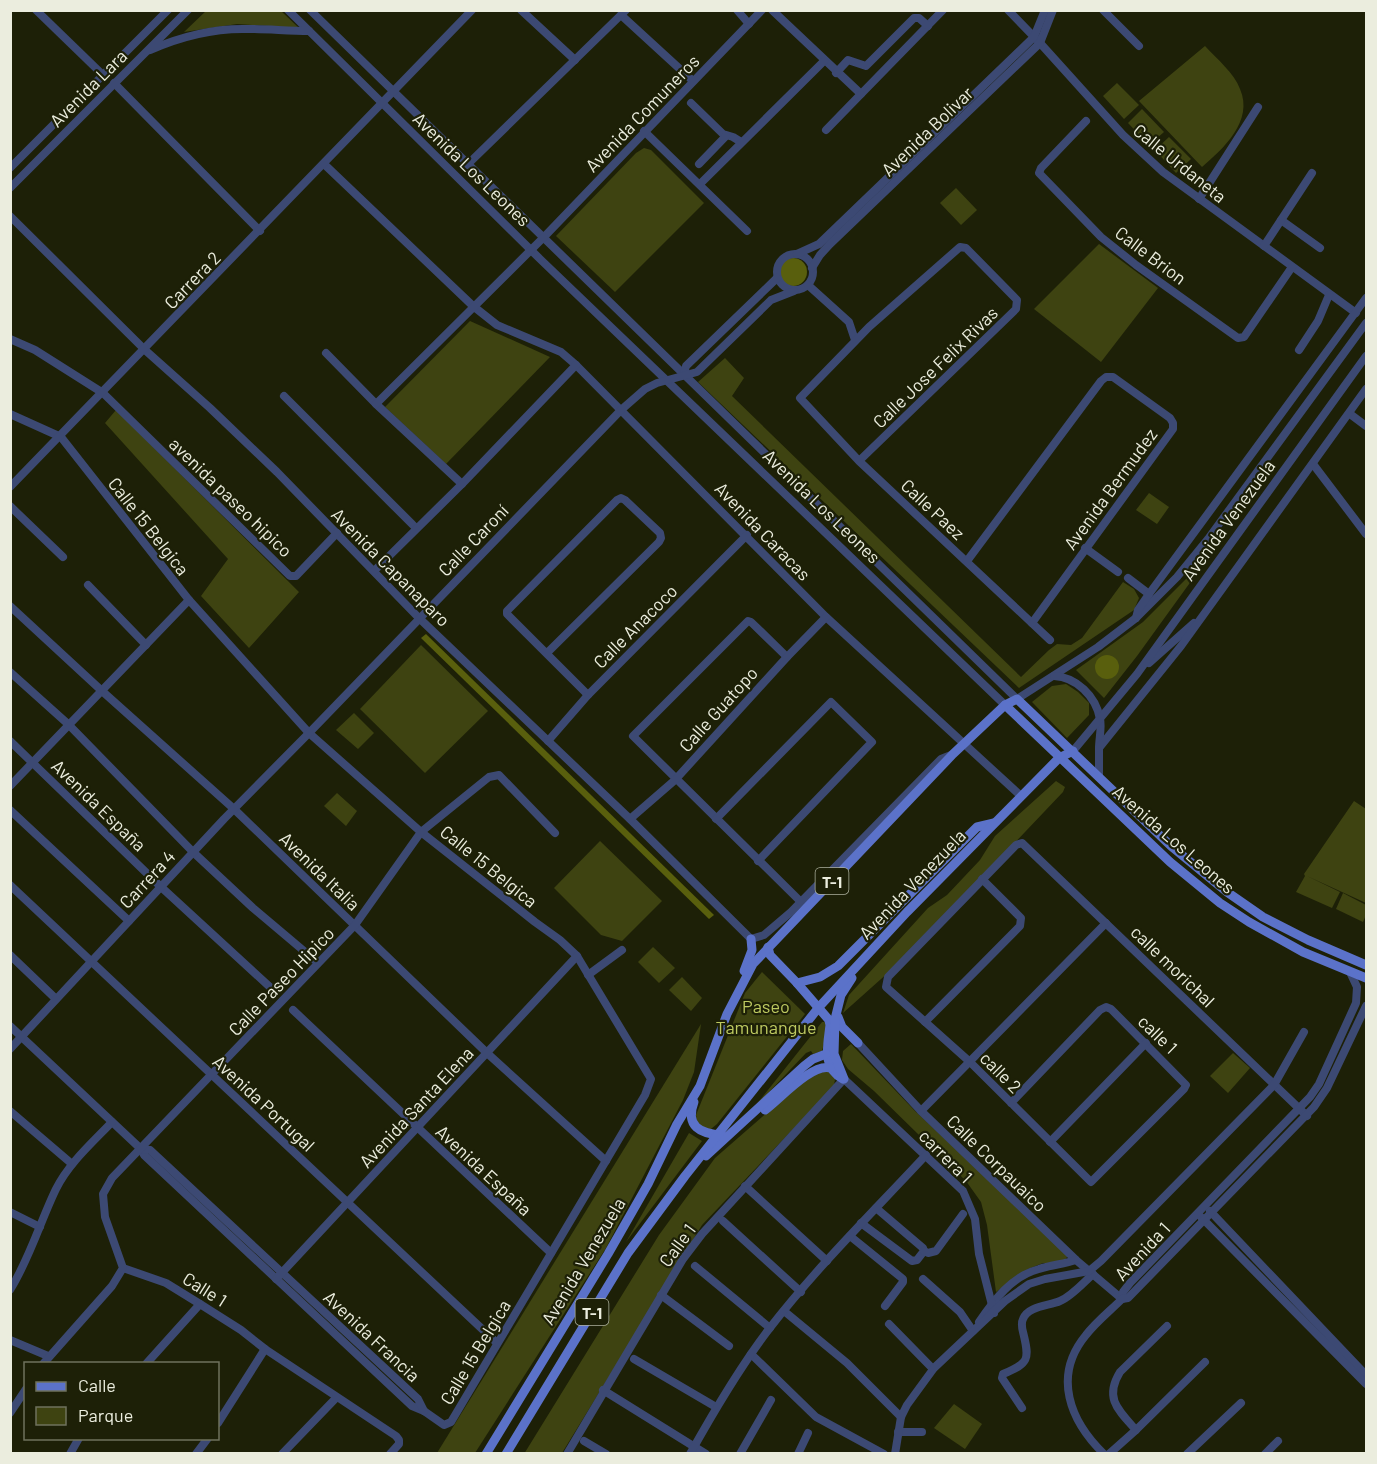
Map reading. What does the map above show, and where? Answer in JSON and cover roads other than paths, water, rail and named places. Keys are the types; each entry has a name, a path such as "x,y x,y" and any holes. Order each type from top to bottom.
{"main road":[{"name":"Avenida Venezuela","path":"486,1454 648,1184 677,1124 700,1086 727,1014 753,964 953,754 1005,705 1017,699"},
{"name":"Avenida Los Leones","path":"1017,699 1171,846 1236,898 1263,917 1308,940 1366,965"},
{"name":"Avenida Los Leones","path":"1005,705 1170,862 1220,903 1303,952 1366,978"},
{"name":"Avenida Venezuela","path":"506,1454 628,1253 685,1176 819,1007 994,823 1059,758 1073,751"},
{"path":"797,983 820,977 838,966 977,827 994,823"},
{"path":"844,1079 834,1054 837,1010 841,995 847,984 907,912"},
{"path":"738,990 752,950 751,939"},
{"path":"768,947 770,955 819,1007 830,1025 826,1054 830,1068"},
{"path":"837,1010 842,1027 858,1043"},
{"path":"685,1176 804,1066 813,1059 826,1054"},
{"path":"740,1126 774,1103 809,1073 821,1067 830,1068 844,1079"},
{"path":"700,1086 692,1109 693,1123 706,1134 731,1135"}],"street":[{"path":"36,10 103,75"},
{"name":"Avenida Lara","path":"10,168 168,10"},
{"name":"Avenida Lara","path":"10,188 188,10"},
{"name":"Avenida Los Leones","path":"288,10 530,249 1005,705"},
{"name":"Avenida Los Leones","path":"310,10 1017,699"},
{"path":"321,21 323,10"},
{"name":"Carrera 2","path":"10,487 104,393 472,10"},
{"path":"520,10 574,60"},
{"path":"736,10 749,24"},
{"name":"Avenida Comuneros","path":"376,404 544,237 762,10"},
{"path":"772,10 824,62 861,94"},
{"path":"826,130 944,10"},
{"name":"Calle Urdaneta","path":"1008,10 1123,135 1163,172 1356,313"},
{"name":"Avenida Bolivar","path":"684,375 686,366 777,278 777,268 783,259 819,244 1037,40 1045,10"},
{"name":"Avenida Bolivar","path":"808,285 820,255 1037,40 1053,10"},
{"path":"1103,10 1139,46"},
{"path":"467,165 624,13 693,81"},
{"path":"836,73 848,60 866,66 914,18 920,18 928,26"},
{"path":"146,52 175,39 207,31 249,28 283,32 309,31"},
{"path":"700,184 824,62"},
{"path":"114,83 260,231"},
{"path":"691,103 726,136 741,142"},
{"path":"1199,199 1258,107"},
{"name":"Calle Brion","path":"1086,121 1041,168 1039,173 1101,237 1238,338 1244,337 1292,267"},
{"path":"644,131 747,231"},
{"path":"699,164 726,136"},
{"name":"Avenida Caracas","path":"324,164 473,306 496,325 561,352 576,365 826,617 1021,796"},
{"path":"1264,246 1312,173"},
{"name":"Avenida Capanaparo","path":"10,216 145,350 218,416 337,533 419,618 630,819 751,939"},
{"path":"1281,220 1320,248"},
{"name":"Calle Jose Felix Rivas","path":"800,398 855,340 960,247 963,246 1017,300 1016,309 859,461"},
{"path":"797,254 809,260 813,268"},
{"path":"777,278 784,287 794,291"},
{"path":"684,375 697,372 771,300 808,285 849,322 869,327"},
{"path":"1299,350 1318,321 1329,295"},
{"name":"Avenida Venezuela","path":"1136,618 1138,610 1149,594 1366,298"},
{"path":"849,322 855,340"},
{"name":"Avenida Venezuela","path":"1017,699 1098,647 1136,618 1177,577 1208,539 1366,323"},
{"path":"10,339 35,350 104,393"},
{"path":"326,353 376,404 462,484"},
{"name":"Avenida Venezuela","path":"1073,751 1137,674 1366,356"},
{"path":"374,571 462,484 576,365"},
{"name":"Calle Caroní","path":"309,733 621,410 645,389 684,375"},
{"name":"Avenida Bermudez","path":"967,561 1106,377 1113,377 1170,418 1173,429 1032,623"},
{"name":"Avenida Venezuela","path":"1099,748 1181,646 1366,390"},
{"name":"avenida paseo hipico","path":"104,393 290,576 296,576 337,533"},
{"path":"284,396 416,528"},
{"name":"Calle Paez","path":"800,398 859,461 1050,640"},
{"name":"Calle 15 Belgica","path":"10,414 61,437 189,600 309,733 422,832 560,940 577,956 651,1079 645,1095 451,1422"},
{"path":"1350,414 1366,426"},
{"path":"1313,464 1366,534"},
{"path":"548,653 659,542 660,533 626,500 621,498 617,500 509,608 507,615 588,695"},
{"path":"10,506 63,557"},
{"name":"Calle Anacoco","path":"548,741 588,695 747,535"},
{"path":"1085,548 1118,572"},
{"path":"1128,578 1149,594"},
{"path":"88,585 146,645"},
{"path":"10,786 189,600"},
{"name":"Avenida Italia","path":"10,606 234,809 487,1053 606,1161"},
{"path":"1137,674 1204,614"},
{"name":"Calle Guatopo","path":"630,819 675,780 826,617"},
{"path":"787,657 748,621 633,736 800,901"},
{"path":"10,672 68,724 193,852 253,908 318,962"},
{"path":"1052,676 1065,676 1080,685 1092,699 1100,719 1099,777"},
{"path":"716,819 831,702 872,742 758,861"},
{"name":"Carrera 4","path":"10,1049 160,886 309,733"},
{"name":"Avenida España","path":"10,741 160,886 271,988"},
{"path":"751,939 764,935 791,912 941,759 953,754"},
{"name":"Calle Paseo Hipico","path":"123,1268 105,1217 103,1194 112,1178 355,925 422,832 494,775 500,775 555,833"},
{"path":"10,810 129,921"},
{"name":"calle morichal","path":"982,879 1016,844 1022,843 1028,847 1307,1116"},
{"path":"925,1022 1020,926 1020,918 982,879"},
{"name":"calle 2","path":"982,879 888,977 886,987 970,1062 1091,1182"},
{"name":"Avenida Portugal","path":"10,885 497,1343"},
{"path":"921,1111 1107,923"},
{"path":"588,975 622,950"},
{"path":"10,955 56,999"},
{"name":"Avenida Santa Elena","path":"279,1276 577,956"},
{"name":"Avenida 1","path":"1350,972 1357,987 1356,1003 1319,1084 1300,1109 1130,1283 1122,1299 1128,1298 1307,1116 1327,1088 1366,1005"},
{"name":"calle 1","path":"1011,1103 1100,1010 1106,1007 1112,1009 1186,1085 1091,1182"},
{"name":"Avenida España","path":"293,1010 551,1253"},
{"name":"Avenida Francia","path":"10,1026 141,1149 150,1150 279,1276 418,1399 424,1411 441,1424 447,1425 451,1422"},
{"path":"1022,1408 1002,1378 1003,1374 1020,1367 1028,1356 1022,1319 1036,1308 1066,1298 1091,1273 1274,1085 1304,1032"},
{"name":"Calle Corpauaico","path":"858,1043 921,1111 1076,1260 1122,1299"},
{"path":"1050,1142 1146,1043"},
{"name":"carrera 1","path":"844,1079 963,1191 975,1219 979,1254 993,1313"},
{"name":"Calle 1","path":"567,1454 683,1259 702,1234 844,1079"},
{"path":"10,1111 72,1164"},
{"path":"10,1290 21,1272 57,1187 72,1164 112,1122"},
{"path":"692,1450 716,1407 770,1328 861,1223 926,1155"},
{"path":"745,1186 827,1261"},
{"path":"1206,1206 1366,1375"},
{"path":"876,1208 928,1253 936,1251 963,1214"},
{"path":"10,1212 40,1227"},
{"path":"1198,1214 1366,1384"},
{"path":"723,1221 801,1292"},
{"path":"861,1223 912,1262 924,1251"},
{"path":"850,1236 903,1279 885,1306"},
{"path":"973,1331 992,1304 1009,1286 1030,1272 1076,1260"},
{"name":"Calle 1","path":"695,1266 770,1328"},
{"path":"10,1340 46,1360 112,1286 123,1268"},
{"name":"Calle 1","path":"123,1268 166,1283 241,1330 336,1398 396,1436 399,1444 390,1454"},
{"path":"895,1454 901,1417 907,1405 933,1369 1005,1301 1029,1284 1045,1279 1091,1273"},
{"path":"923,1279 960,1312 973,1331"},
{"path":"661,1295 729,1346"},
{"path":"1122,1299 1085,1335 1072,1357 1067,1388 1074,1416 1091,1441 1107,1454 1136,1430 1205,1362"},
{"path":"148,1362 200,1304"},
{"path":"784,1311 847,1363 901,1417"},
{"path":"889,1324 933,1369"},
{"path":"1136,1430 1114,1403 1115,1380 1120,1372 1167,1326"},
{"path":"219,1422 266,1349"},
{"path":"751,1354 816,1417 884,1454"},
{"path":"634,1359 716,1407"},
{"path":"603,1390 692,1450 706,1454"},
{"path":"10,1413 24,1392"},
{"path":"282,1454 336,1398"},
{"path":"740,1454 771,1400"},
{"path":"1187,1454 1241,1403"},
{"path":"898,1432 922,1432"},
{"path":"798,1454 808,1433"},
{"path":"70,1454 78,1440"},
{"path":"196,1454 206,1440"},
{"path":"584,1441 606,1454"},
{"path":"1265,1454 1278,1441"}],"park label":[{"name":"Paseo Tamunangue","path":"766,1016"}]}
